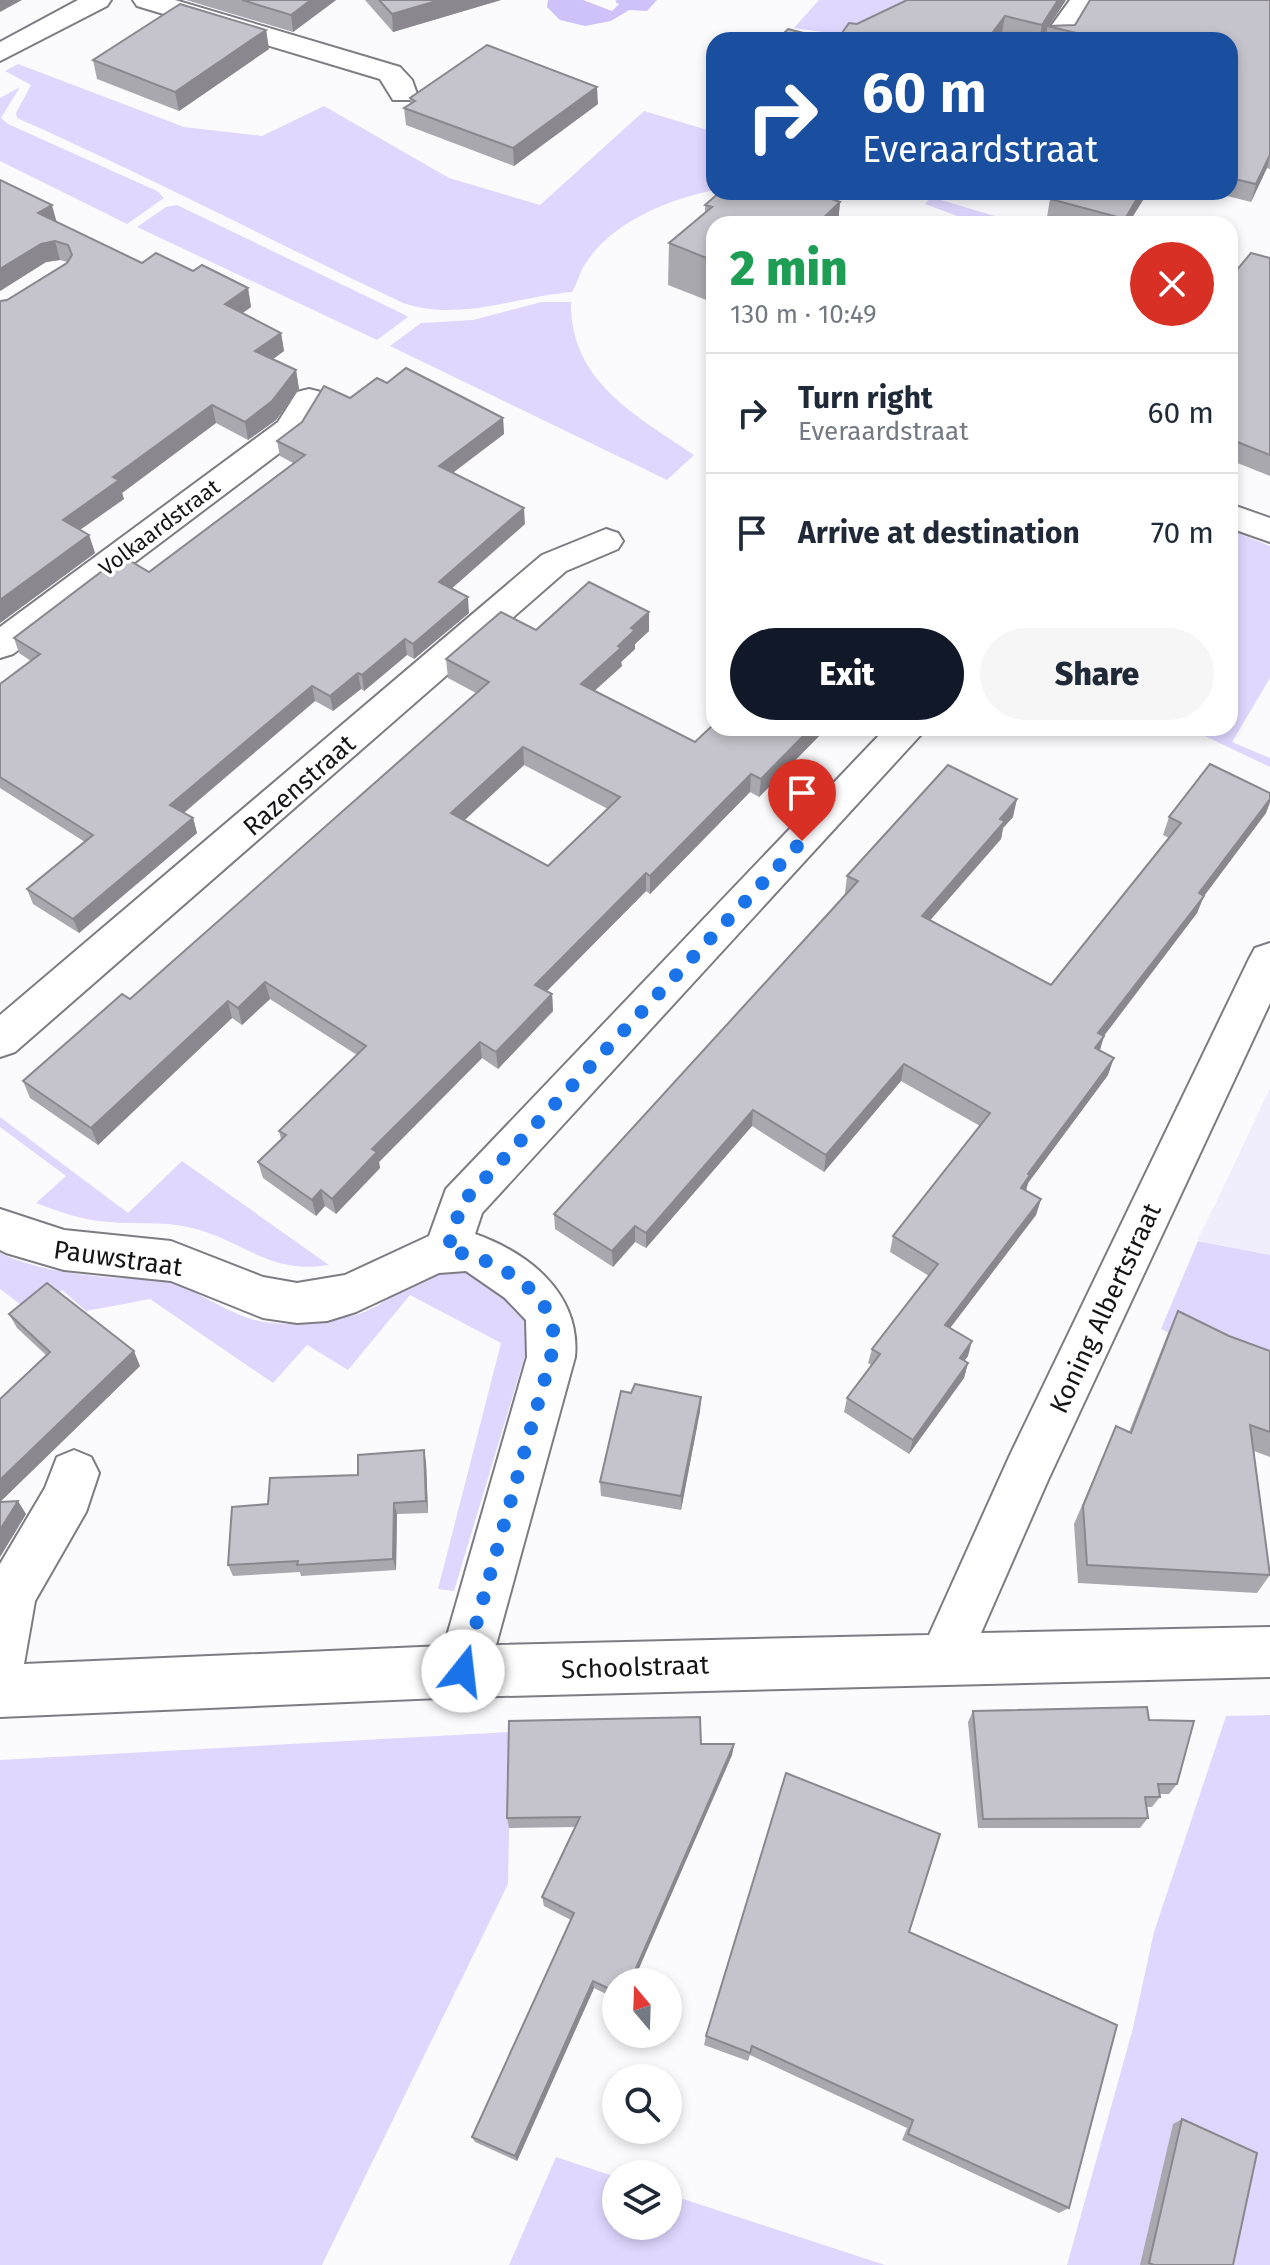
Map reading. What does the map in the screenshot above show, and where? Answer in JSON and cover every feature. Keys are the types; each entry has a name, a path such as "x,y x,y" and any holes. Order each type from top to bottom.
{"street":[{"path":"0,53 98,0"},
{"path":"146,0 390,73 398,80 403,94"},
{"path":"1061,32 1084,0"},
{"name":"Volkaardstraat","path":"0,645 290,429 309,399"},
{"path":"1238,518 1270,531"},
{"name":"Razenstraat","path":"0,1040 554,563 606,541"},
{"path":"463,1671 551,1357 554,1336 546,1310 529,1290 491,1262 470,1252 447,1251 462,1203 900,736"},
{"name":"Koning Albertstraat","path":"944,1659 1027,1471 1270,959"},
{"name":"Pauwstraat","path":"0,1228 42,1247 77,1255 174,1261 247,1295 299,1303 353,1293 422,1257 447,1251"},
{"path":"0,1660 10,1595 68,1496 74,1473"},
{"name":"Schoolstraat","path":"0,1691 463,1671 1270,1652"}],"shaded area":[{"path":"548,0 583,0 612,11 619,4 615,2 617,0 657,0 647,11 629,10 611,21 585,26 560,20 547,7"},
{"path":"819,0 935,0 889,32 822,32 794,28"},
{"path":"18,64 184,127 262,136 324,106 449,178 540,205 644,111 706,130 706,192 642,215 610,236 583,267 572,292 466,309 424,308 403,303 17,118 16,113 31,85 5,71"},
{"path":"20,87 1,118 8,124 157,191 164,198 127,224 0,161 0,98"},
{"path":"928,200 941,200 994,216 957,216 925,204"},
{"path":"177,205 408,317 377,340 137,227 166,207"},
{"path":"542,302 571,302 574,330 582,354 594,375 629,410 694,455 667,480 390,346 421,323 473,320"},
{"path":"1238,533 1270,546 1270,678 1238,732"},
{"path":"1205,736 1236,736 1232,742 1270,758 1270,767"},
{"path":"1270,1088 1270,1255 1197,1240 1216,1203"},
{"path":"0,1117 128,1213 182,1161 329,1265 289,1265 188,1227 98,1221 36,1203 66,1176 0,1127"},
{"path":"1198,1241 1270,1255 1270,1376 1217,1356 1161,1329"},
{"path":"0,1253 43,1268 72,1273 160,1280 185,1288 243,1316 291,1324 364,1312 415,1281 441,1271 464,1272 497,1288 523,1313 530,1339 454,1591 438,1589 501,1343 410,1295 348,1370 307,1345 273,1383 150,1299 86,1311 62,1290 33,1314 0,1289"},
{"path":"1270,1715 1270,2265 1067,2265 1133,2028 1154,1932 1226,1716"},
{"path":"511,1732 508,1884 322,2265 0,2265 0,1760"},
{"path":"556,2157 602,2172 602,2240 682,2240 682,2199 885,2265 509,2265"}],"building":[{"path":"242,0 311,0 291,15"},
{"path":"379,0 440,0 392,14"},
{"path":"907,0 1058,0 1042,25 1005,16 993,32 843,32 849,23 857,24"},
{"path":"1090,0 1270,0 1270,155 1256,184 1238,180 1238,32 1072,32 1047,26 1075,25"},
{"path":"180,4 266,30 175,92 93,60"},
{"path":"487,45 597,87 513,148 404,108 415,101 410,98"},
{"path":"0,180 52,205 38,213 142,263 156,253 193,271 202,265 248,288 225,304 281,333 255,351 296,370 272,401 245,422 212,405 113,477 119,480 63,520 89,535 0,600 0,301 7,300 67,263 72,255 68,245 55,241 41,244 0,269"},
{"path":"711,200 840,202 825,216 706,216 706,258 669,243 712,207 705,205"},
{"path":"1054,200 1136,200 1127,216 1114,216"},
{"path":"1251,253 1270,258 1270,455 1238,442 1238,268"},
{"path":"406,368 503,418 439,466 524,508 439,582 468,597 413,644 405,639 362,675 358,673 330,696 312,686 170,805 193,818 73,919 27,889 93,835 0,777 0,684 40,654 14,638 122,556 149,572 305,455 277,441 302,422 324,386 350,398 377,378 387,383"},
{"path":"589,582 649,612 631,628 635,630 618,646 621,648 581,684 695,742 706,732 706,736 803,736 761,779 751,774 650,876 646,873 535,985 552,994 496,1052 480,1042 372,1149 377,1152 332,1199 321,1190 312,1200 258,1162 286,1135 279,1131 366,1046 265,982 238,1008 228,1001 91,1128 23,1081 122,994 130,999 489,682 446,659 501,612 536,630","holes":["523,747 620,797 548,866 451,813"]},
{"path":"1210,764 1270,793 1270,799 1199,893 1204,896 1098,1033 1104,1036 1095,1048 1114,1058 1028,1174 1021,1188 1041,1199 945,1325 972,1341 960,1358 968,1363 913,1440 847,1398 880,1354 872,1349 938,1264 893,1236 990,1113 904,1064 826,1155 753,1110 646,1233 635,1226 612,1251 554,1214 858,881 847,876 948,765 1017,799 1000,819 1005,821 922,916 1051,985 1181,823 1169,817"},
{"path":"47,1283 134,1351 0,1480 0,1399 50,1352 9,1314"},
{"path":"1178,1311 1229,1336 1270,1351 1270,1432 1250,1425 1270,1575 1087,1565 1083,1506 1116,1426 1131,1433"},
{"path":"635,1384 701,1397 681,1496 600,1482 621,1391 631,1393"},
{"path":"424,1450 426,1501 394,1503 393,1559 297,1565 298,1561 228,1565 232,1507 268,1504 270,1478 358,1475 358,1455"},
{"path":"18,1501 0,1530 0,1502"},
{"path":"1147,1707 1149,1720 1194,1721 1177,1784 1158,1784 1160,1797 1145,1797 1148,1818 983,1819 973,1711"},
{"path":"700,1717 701,1744 734,1744 636,1968 602,1968 602,1985 593,1981 515,2156 472,2137 574,1913 542,1897 580,1817 507,1818 509,1721"},
{"path":"786,1773 940,1834 909,1932 1117,2025 1069,2208 908,2134 913,2120 752,2046 750,2053 706,2036"},
{"path":"1182,2119 1257,2153 1233,2265 1149,2263"}],"route":[{"path":"463,1671 551,1357 554,1336 542,1303 529,1290 491,1262 470,1252 447,1251 462,1203 802,841"}]}
